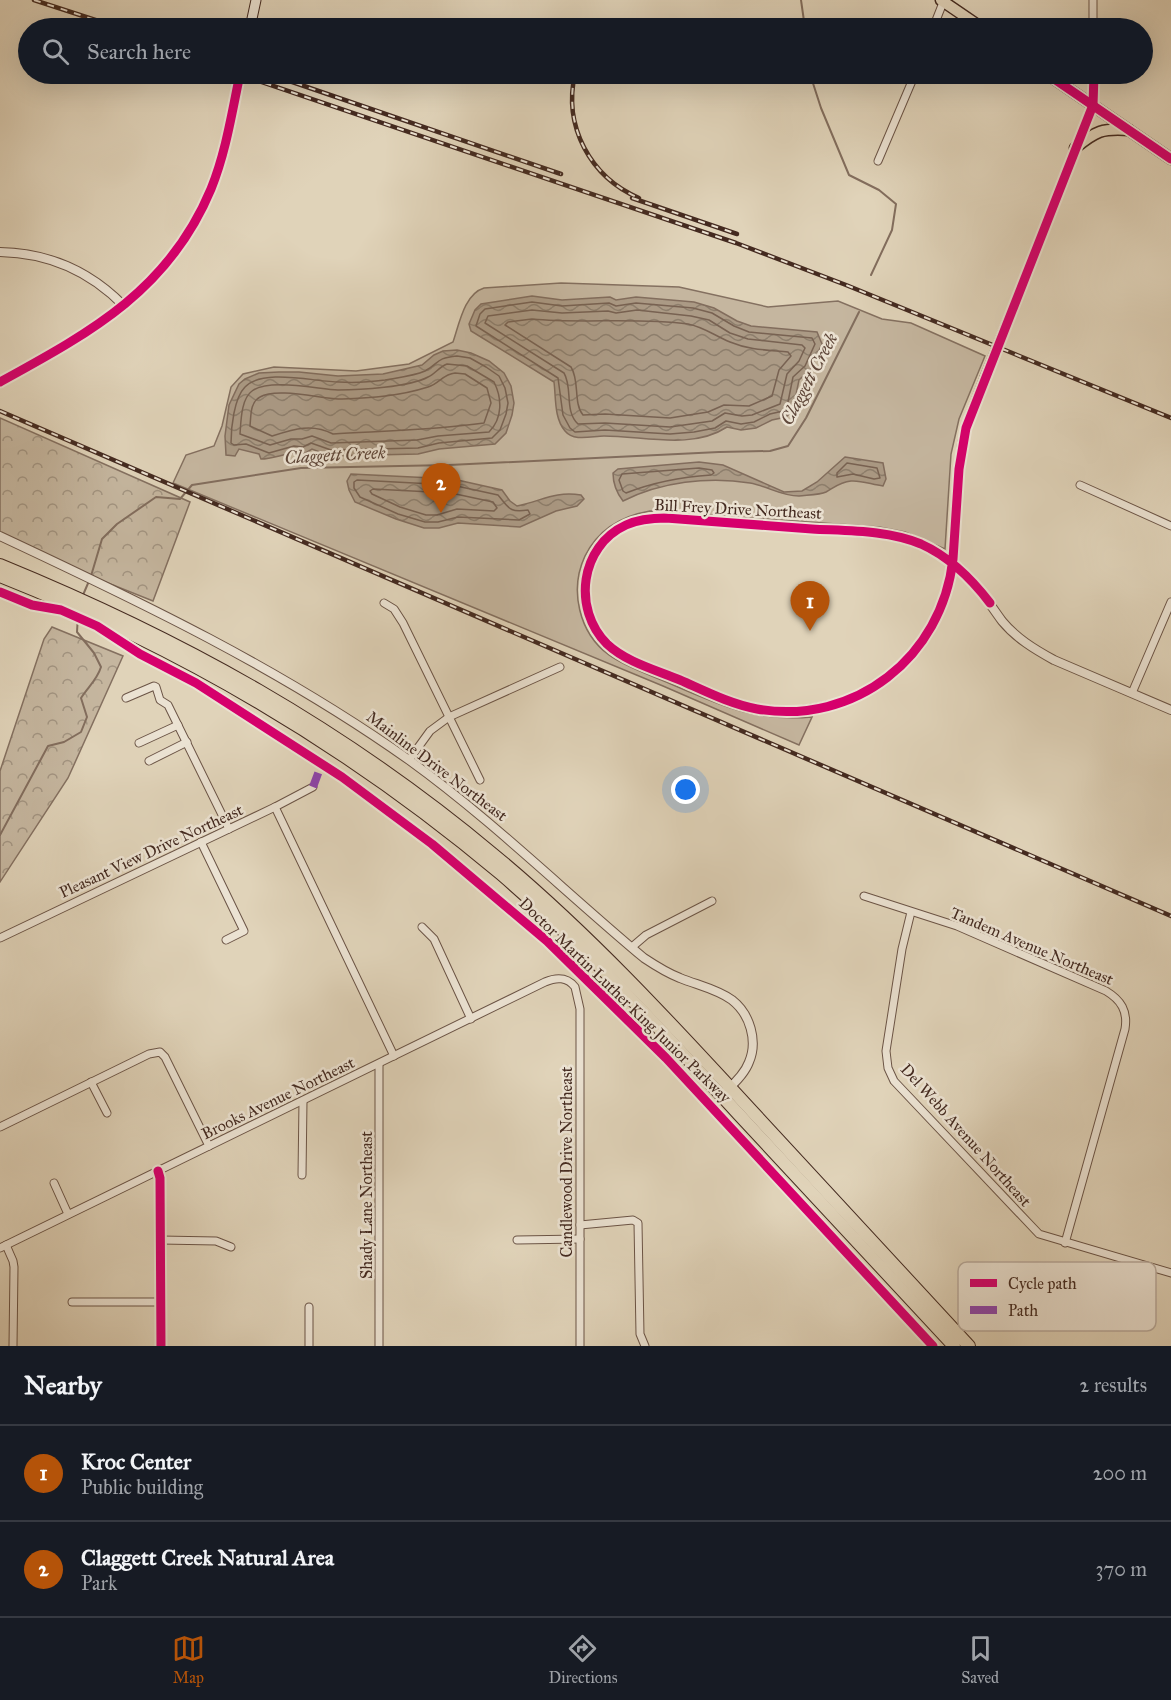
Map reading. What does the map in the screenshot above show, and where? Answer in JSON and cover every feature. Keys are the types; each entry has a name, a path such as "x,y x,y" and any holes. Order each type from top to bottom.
{"highway":[{"name":"Doctor Martin Luther King Junior Parkway","path":"0,565 101,614 267,707 334,749 414,805 502,875 602,968 726,1091 969,1346"},
{"name":"Doctor Martin Luther King Junior Parkway","path":"0,576 61,596"},
{"name":"Doctor Martin Luther King Junior Parkway","path":"726,1091 954,1346"}],"main road":[{"path":"252,18 256,0"},
{"path":"943,1 968,18"},
{"path":"0,382 66,345 124,306 157,275 199,214 218,168 238,84"},
{"path":"1062,84 1171,159"},
{"path":"1075,148 1096,132 1109,128 1129,130"}],"street":[{"path":"1093,0 1093,18"},
{"path":"937,18 943,1"},
{"path":"878,161 911,84"},
{"path":"1093,105 1094,84"},
{"name":"Bill Frey Drive Northeast","path":"1093,105 970,414 962,443 954,534 951,570 938,614 918,648 897,669 872,689 842,702 811,710 770,711 736,704 628,658 616,651 597,631 586,607 585,579 596,551 608,538 626,525 639,520 666,518 858,532 904,538 934,550 963,571 1010,630 1037,651 1171,710"},
{"path":"0,252 28,254 66,265 91,278 124,306"},
{"path":"1080,485 1171,526"},
{"name":"Mainline Drive Northeast","path":"0,536 178,621 261,665 314,697 409,760 521,848 632,947 659,968 731,999 745,1014 752,1035 752,1053 749,1064 726,1091"},
{"path":"1132,693 1171,602"},
{"path":"384,603 394,609 399,616 480,780"},
{"path":"409,760 430,731 449,717 560,667"},
{"path":"126,698 154,686 158,691 160,700 168,705 178,724 229,829"},
{"path":"139,743 178,724"},
{"path":"149,761 187,742"},
{"name":"Pleasant View Drive Northeast","path":"0,938 313,787"},
{"path":"275,807 394,1056"},
{"path":"201,842 244,932 226,940"},
{"name":"Tandem Avenue Northeast","path":"864,896 957,926 1100,988 1114,996 1124,1008 1125,1029 1065,1243"},
{"path":"632,947 646,935 712,902"},
{"name":"Del Webb Avenue Northeast","path":"911,912 902,949 886,1051 890,1075 1033,1229 1046,1238 1132,1262"},
{"path":"422,927 434,939 471,1019"},
{"name":"Brooks Avenue Northeast","path":"3,1246 549,981 561,978 569,981"},
{"name":"Candlewood Drive Northeast","path":"569,981 577,991 580,1009 580,1346"},
{"path":"0,1127 149,1054 160,1052 165,1057 209,1146"},
{"name":"Shady Lane Northeast","path":"379,1064 379,1346"},
{"path":"91,1083 107,1113"},
{"path":"302,1175 303,1101"},
{"path":"158,1171 160,1178 161,1346"},
{"path":"54,1182 68,1214"},
{"path":"580,1225 633,1220 638,1222 640,1334 645,1346"},
{"path":"517,1240 580,1239"},
{"path":"161,1240 216,1241 231,1247"},
{"path":"3,1246 13,1261 14,1267 13,1346"},
{"name":"Del Webb Avenue Northeast","path":"1156,1269 1171,1273"},
{"path":"72,1302 161,1302"},
{"path":"309,1307 309,1346"}],"green space":[{"path":"561,283 679,287 768,307 838,301 882,319 911,323 985,356 959,419 951,454 945,549 905,532 879,527 650,511 629,516 612,526 597,539 585,556 578,583 580,610 590,635 609,655 639,671 739,711 773,717 812,717 799,745 663,686 173,483 186,455 214,446 222,426 231,387 243,374 274,367 356,371 409,364 453,342 463,311 477,291 484,288"},
{"path":"0,418 190,502 153,601 0,540"},
{"path":"52,627 123,656 68,778 0,882 0,771 44,639"}],"water":[{"path":"532,296 562,300 610,297 616,300 636,297 694,302 714,308 751,326 817,332 822,344 810,370 799,380 793,410 786,417 772,420 756,428 741,430 727,427 713,434 683,440 604,436 583,438 569,434 561,426 556,408 554,382 471,331 469,324 475,310 481,304"},
{"path":"457,350 489,361 504,373 511,386 514,403 512,415 506,433 495,444 439,449 418,454 330,456 312,449 304,454 293,453 261,459 259,454 239,449 235,456 226,455 225,436 229,405 239,384 245,379 259,373 279,372 338,376 383,374 422,365 443,351"},
{"path":"845,457 883,463 886,479 883,486 851,481 823,493 799,496 750,483 718,480 669,485 637,494 623,501 615,488 613,477 613,473 618,469 699,462 723,465 784,492 802,491 817,482"},
{"path":"351,474 453,479 502,490 517,506 563,494 581,495 584,499 577,506 556,511 520,527 458,523 439,528 424,528 355,502 347,481"}],"waterway":[{"name":"Claggett Creek","path":"801,0 804,18"},
{"name":"Claggett Creek","path":"813,84 849,175 879,190 896,204 892,230 871,275"},
{"name":"Claggett Creek","path":"91,576 102,539 117,524 156,497 180,499 192,485 301,468 449,465 770,451 788,446 806,418 859,312"},
{"name":"Claggett Creek","path":"83,595 89,581"},
{"name":"Claggett Creek","path":"0,835 48,746 64,742 81,732 87,717 81,698 95,680 101,667 94,653 77,632 78,615"}],"railway":[{"path":"34,0 89,18"},
{"path":"267,84 736,243 846,285 1171,418"},
{"path":"298,84 561,174"},
{"path":"573,84 573,112 584,148 607,177 622,189 639,198"},
{"path":"632,198 737,234"},
{"path":"0,411 1171,916"}],"marked path":[{"path":"313,787 322,763"}],"cycle path":[{"path":"0,382 96,326 124,305 173,255 194,224 211,189 221,161 238,84"},
{"path":"1062,84 1171,159"},
{"path":"952,563 959,469 966,428 1093,105 1094,84"},
{"path":"666,518 867,532 895,536 932,549 952,563 945,594 932,626 912,654 888,677 859,695 827,707 793,711 757,709 737,704 623,656 607,644 596,630 589,614 586,597 586,579 599,548 611,535 626,525 651,519 666,518"},
{"path":"952,563 990,603"},
{"path":"0,592 32,605 61,610 97,626 140,654 196,683 342,777 432,844 547,941 666,1058 933,1346"},
{"path":"158,1171 160,1178 161,1346"}],"place":[{"name":"Claggett Creek Natural Area","path":"441,513"},
{"name":"Kroc Center","path":"810,631"}]}
